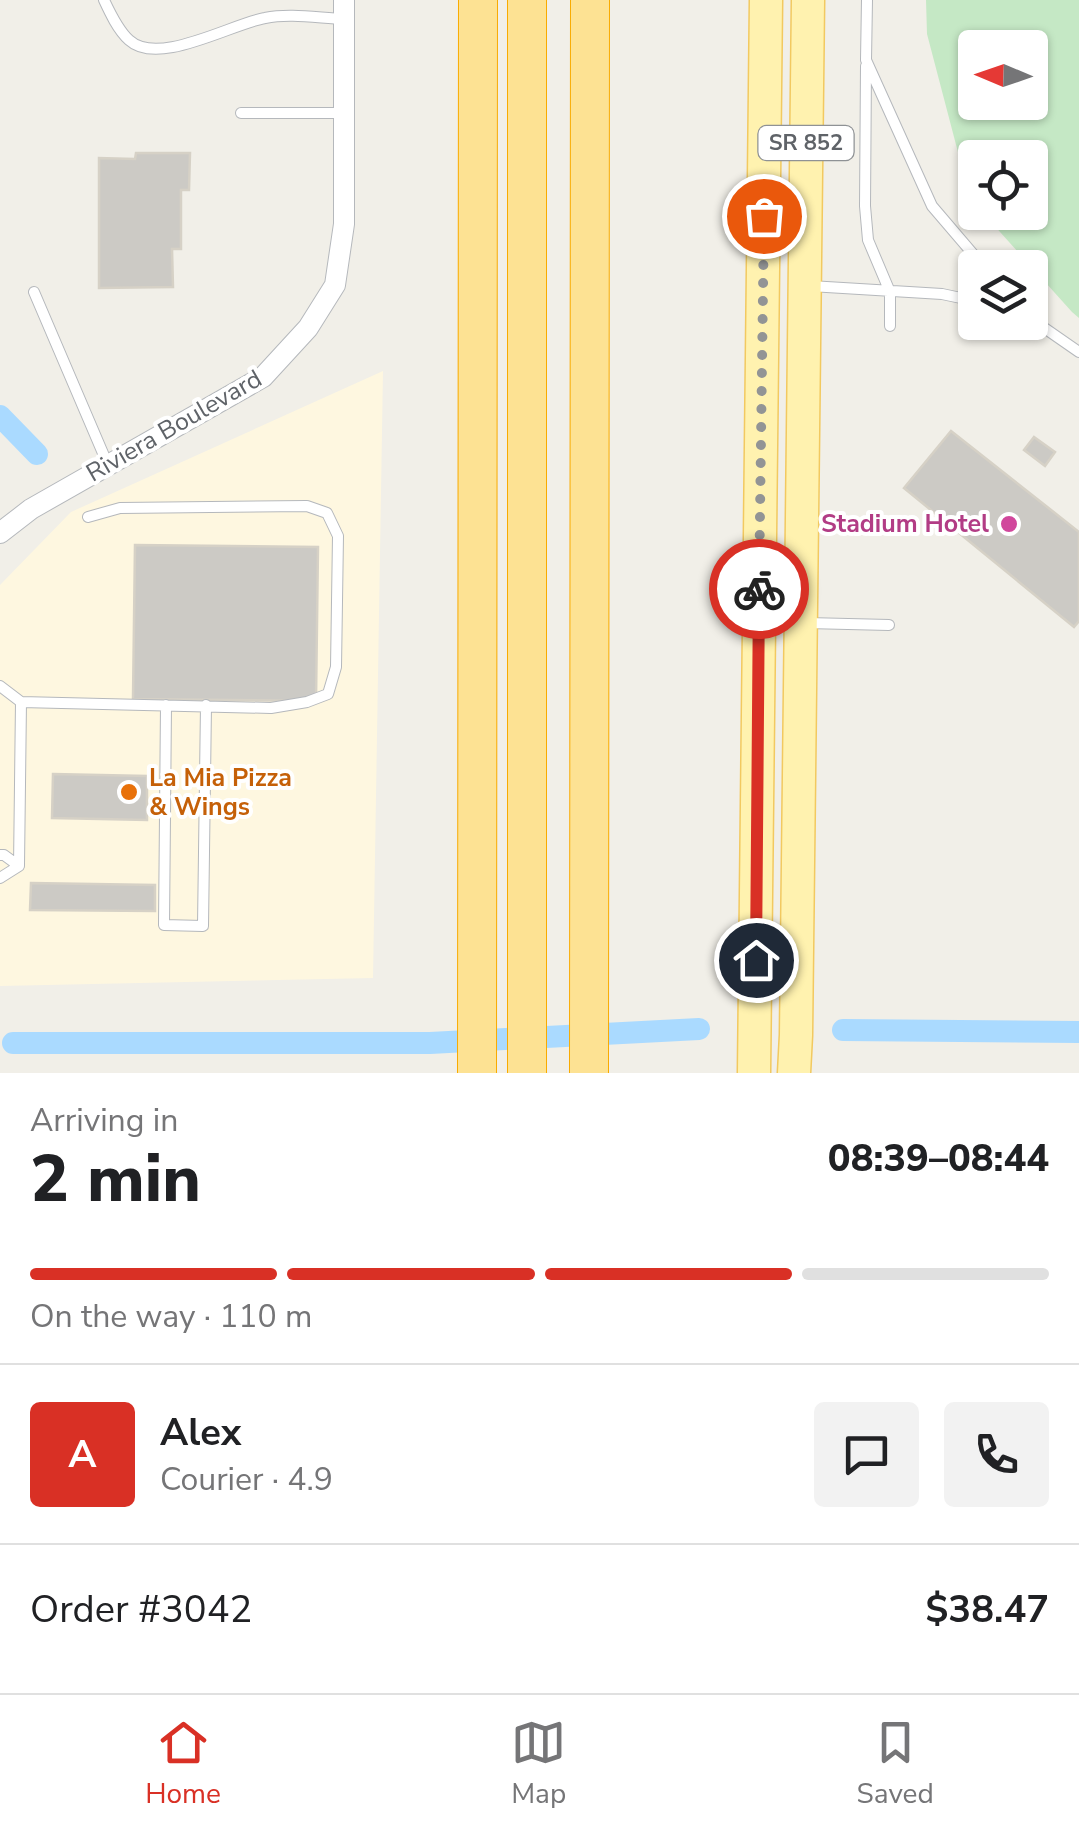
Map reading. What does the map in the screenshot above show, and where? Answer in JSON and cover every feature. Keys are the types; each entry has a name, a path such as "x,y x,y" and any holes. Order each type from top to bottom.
{"highway":[{"path":"477,1073 478,0"},
{"path":"527,0 528,1073"},
{"path":"589,1073 590,0"}],"main road":[{"name":"SR 852","path":"754,1073 766,0"},
{"name":"SR 852","path":"794,1073 808,0"},
{"path":"763,285 804,286"}],"street":[{"name":"Riviera Boulevard","path":"0,532 31,509 263,377 308,328 335,286 344,224 344,10"}],"lane":[{"path":"104,0 129,41 144,49 185,44 263,18 344,10"},
{"path":"867,0 866,223 868,240 890,292 890,326"},
{"path":"866,60 932,206 970,250"},
{"path":"241,112 344,113"},
{"path":"804,286 958,297"},
{"path":"34,292 108,465"},
{"path":"1048,330 1079,352"},
{"path":"0,686 21,702 271,708 328,694 336,666 338,536 327,513 307,506 120,508 88,517"},
{"path":"801,623 889,625"},
{"path":"18,866 21,702"},
{"path":"166,704 164,926 203,926 206,705"},
{"path":"0,855 18,866"},
{"path":"0,878 18,866"}],"shaded area":[{"path":"383,371 373,978 0,986 0,585 71,512"}],"green space":[{"path":"926,0 1079,0 1079,318 1048,285 1048,250 1016,250 998,230 1048,230 1048,140 958,140 958,152 927,34"}],"building":[{"path":"136,153 190,153 189,190 181,190 181,249 172,249 173,287 99,288 99,158 135,159"},
{"name":"Stadium Hotel","path":"951,431 1079,532 1079,621 1074,627 904,488"},
{"path":"1034,437 1055,452 1045,466 1024,450"},
{"path":"135,545 318,547 316,701 133,699"},
{"path":"53,774 147,776 147,820 52,818"},
{"path":"31,883 155,885 155,911 30,910"}],"waterway":[{"path":"0,416 37,454"},
{"path":"13,1043 430,1043 699,1029"},
{"path":"843,1030 1079,1032"}],"way so far":[{"path":"759,589 764,216"}],"place":[{"name":"Stadium Hotel","path":"1009,524"},
{"name":"La Mia Pizza & Wings","path":"129,792"}],"route":[{"path":"756,960 759,589"}]}
